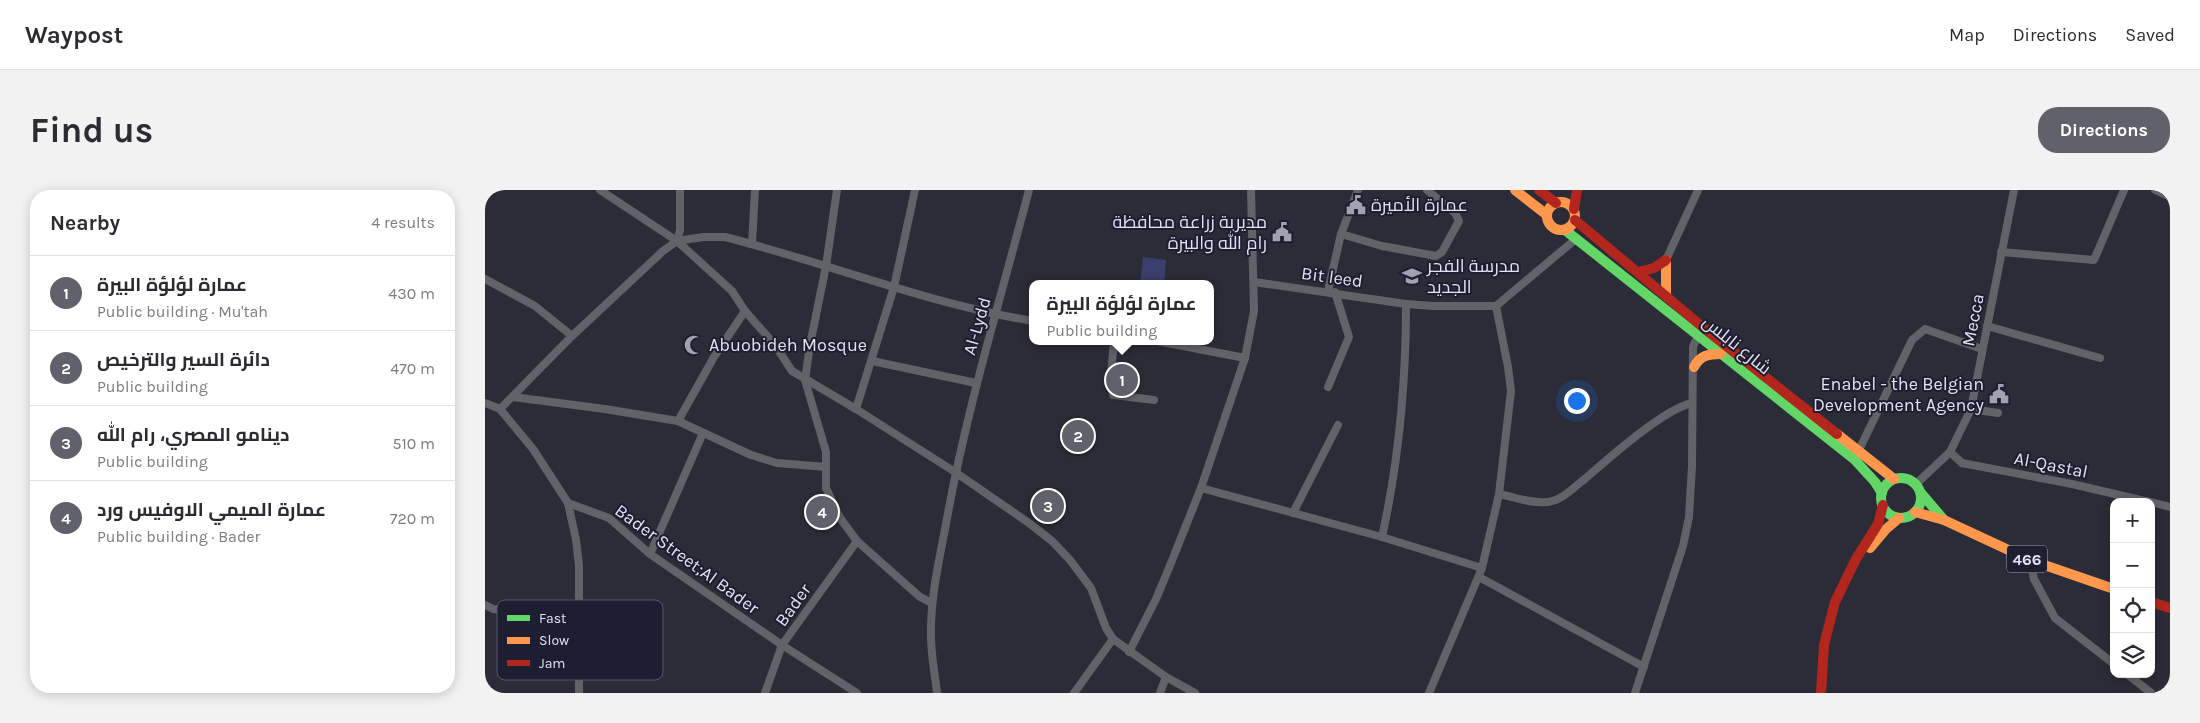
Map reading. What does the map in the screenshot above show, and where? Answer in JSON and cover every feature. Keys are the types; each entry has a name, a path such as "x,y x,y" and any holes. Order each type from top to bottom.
{"main road":[{"path":"1515,190 1547,215 1552,227 1565,230 1575,220 1574,209 1577,190"},
{"path":"1539,190 1559,202 1569,204 1574,209"},
{"path":"1547,215 1550,208 1577,190"},
{"name":"شارع نابلس","path":"1575,220 1666,296 1721,354 1854,459 1875,482 1882,493"},
{"name":"شارع نابلس","path":"1565,230 1859,450 1894,479"},
{"path":"1638,272 1654,268 1666,260"},
{"path":"1666,260 1666,296"},
{"path":"1695,367 1701,356 1721,354"},
{"path":"1821,693 1824,645 1835,602 1856,559 1878,524 1883,505 1882,493 1888,482 1894,479 1906,478 1918,489 1921,503 1915,512 1905,517 1899,518 1889,514 1883,505"},
{"name":"466","path":"1918,489 1944,520"},
{"name":"466","path":"1915,512 1944,520 2030,560 2111,588"},
{"path":"1826,693 1830,642 1835,618 1848,585 1875,541 1899,518"},
{"path":"2155,603 2170,608"}],"street":[{"path":"600,190 677,241 733,291 745,311 775,345 792,371 955,472 1029,522 1071,560 1091,588 1106,628 1113,639 1166,677 1195,693"},
{"path":"677,241 681,230 680,190"},
{"path":"752,244 755,190"},
{"path":"837,190 826,266 805,380 826,452 826,488 840,518 857,540 921,598 932,603"},
{"path":"856,409 893,287 915,190"},
{"name":"Al-Lydd","path":"937,693 931,638 932,603 955,472 977,382 997,315 1029,190"},
{"path":"1129,652 1156,599 1201,488 1245,358 1254,311 1251,190"},
{"path":"1328,387 1349,337 1332,292 1341,234 1358,190"},
{"path":"1341,234 1382,246 1436,256 1442,252 1459,221 1455,212 1427,190"},
{"path":"1666,260 1698,190"},
{"name":"Mecca","path":"1950,452 1971,409 2014,190"},
{"path":"2001,252 2094,260 2124,190"},
{"path":"2155,190 2170,197"},
{"path":"500,409 572,336 663,251 677,241 703,237 725,237 893,287 997,315 1029,320"},
{"path":"1429,693 1479,577 1499,494 1511,391 1496,306 1577,238"},
{"path":"485,279 535,306 572,336"},
{"name":"Bit leed","path":"1254,282 1406,304 1496,306"},
{"path":"1381,537 1391,496 1402,419 1406,304"},
{"path":"678,421 714,357 745,311"},
{"path":"1987,326 2100,358"},
{"path":"1859,450 1912,340 1925,330 1982,349"},
{"path":"1635,693 1683,546 1689,517 1692,466 1692,403 1695,367 1693,348 1702,333"},
{"path":"1113,345 1111,375 1113,395 1155,400"},
{"path":"1178,345 1245,358"},
{"path":"872,361 977,382"},
{"path":"513,397 678,421 751,455 777,463 826,466"},
{"path":"485,403 500,409 533,449 568,503 577,540 579,600"},
{"path":"1499,494 1539,502 1561,498 1625,445 1675,410 1692,403"},
{"path":"1971,409 1998,413"},
{"path":"1293,513 1338,425"},
{"path":"650,554 703,434"},
{"path":"1918,489 1950,452"},
{"name":"Al-Qastal","path":"1950,452 1962,463 2132,498"},
{"path":"1201,488 1381,537 1482,568"},
{"path":"2169,506 2170,496"},
{"name":"Bader Street;Al Bader","path":"568,503 609,518 650,554 782,645 857,693"},
{"name":"Al-Qastal","path":"2155,503 2169,506"},
{"name":"Bader","path":"765,693 782,645 857,540"},
{"path":"2030,560 2034,579 2055,618 2110,661"},
{"path":"1479,577 1644,667"},
{"path":"485,605 497,609"},
{"path":"1074,693 1113,639"},
{"path":"1159,693 1166,677"},
{"path":"2132,678 2151,693"},
{"path":"579,680 579,693"}],"shaded area":[{"path":"1143,257 1166,260 1164,280 1140,280"}],"traffic: fast":[{"path":"1565,230 1854,459 1875,482 1882,493"},
{"path":"1901,478 1915,484 1921,498 1915,512 1901,518 1887,512 1881,498 1887,484 1901,478"},
{"path":"1921,493 1944,520"}],"traffic: slow":[{"path":"1515,190 1547,215"},
{"path":"1561,202 1571,206 1575,216 1571,226 1561,230 1551,226 1547,216 1551,206 1561,202"},
{"path":"1666,260 1666,296"},
{"path":"1694,367 1705,356 1721,354"},
{"path":"1837,434 1894,479"},
{"path":"1915,512 1944,520 2030,560 2111,588"},
{"path":"1870,548 1886,529 1899,518"}],"traffic: jam":[{"path":"1539,190 1556,203"},
{"path":"1574,209 1577,190"},
{"path":"1575,220 1705,329 1837,434"},
{"path":"1638,272 1654,268 1666,260"},
{"path":"1821,693 1824,645 1835,602 1856,559 1878,524 1883,505"},
{"path":"2155,603 2170,608"}],"place":[{"name":"عمارة الأميرة","path":"1356,205"},
{"name":"مديرية زراعة محافظة رام الله والبيرة","path":"1282,232"},
{"name":"مدرسة الفجر الجديد","path":"1412,276"},
{"name":"Abuobideh Mosque","path":"694,345"},
{"name":"عمارة لؤلؤة البيرة","path":"1122,380"},
{"name":"Enabel - the Belgian Development Agency","path":"1999,394"},
{"name":"دائرة السير والترخيص","path":"1078,436"},
{"name":"دينامو المصري، رام الله","path":"1048,506"},
{"name":"عمارة الميمي الاوفيس ورد","path":"822,512"}]}
